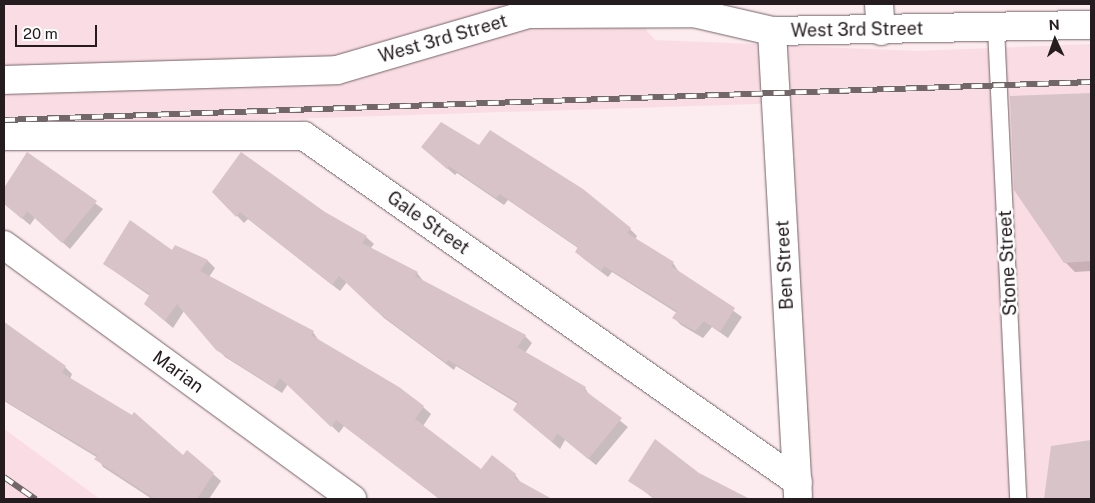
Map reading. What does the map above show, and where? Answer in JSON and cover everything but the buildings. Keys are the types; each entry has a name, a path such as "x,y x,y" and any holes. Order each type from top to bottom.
{"street":[{"path":"879,4 881,31"},
{"name":"West 3rd Street","path":"4,80 337,70 529,14 551,10 694,14 772,31 881,31 1091,25"},
{"name":"Ben Street","path":"772,31 798,491"},
{"name":"Gale Street","path":"4,136 304,136 798,491"},
{"name":"Marian","path":"4,245 352,499"}],"lane":[{"name":"Stone Street","path":"996,28 1018,499"}],"shaded area":[{"path":"4,4 623,4 655,40 918,51 1091,44 1091,499 811,499 785,103 38,127 4,132"},
{"path":"4,429 100,499 4,499"}],"railway":[{"path":"4,120 1091,82"},
{"path":"4,477 36,499"}]}
